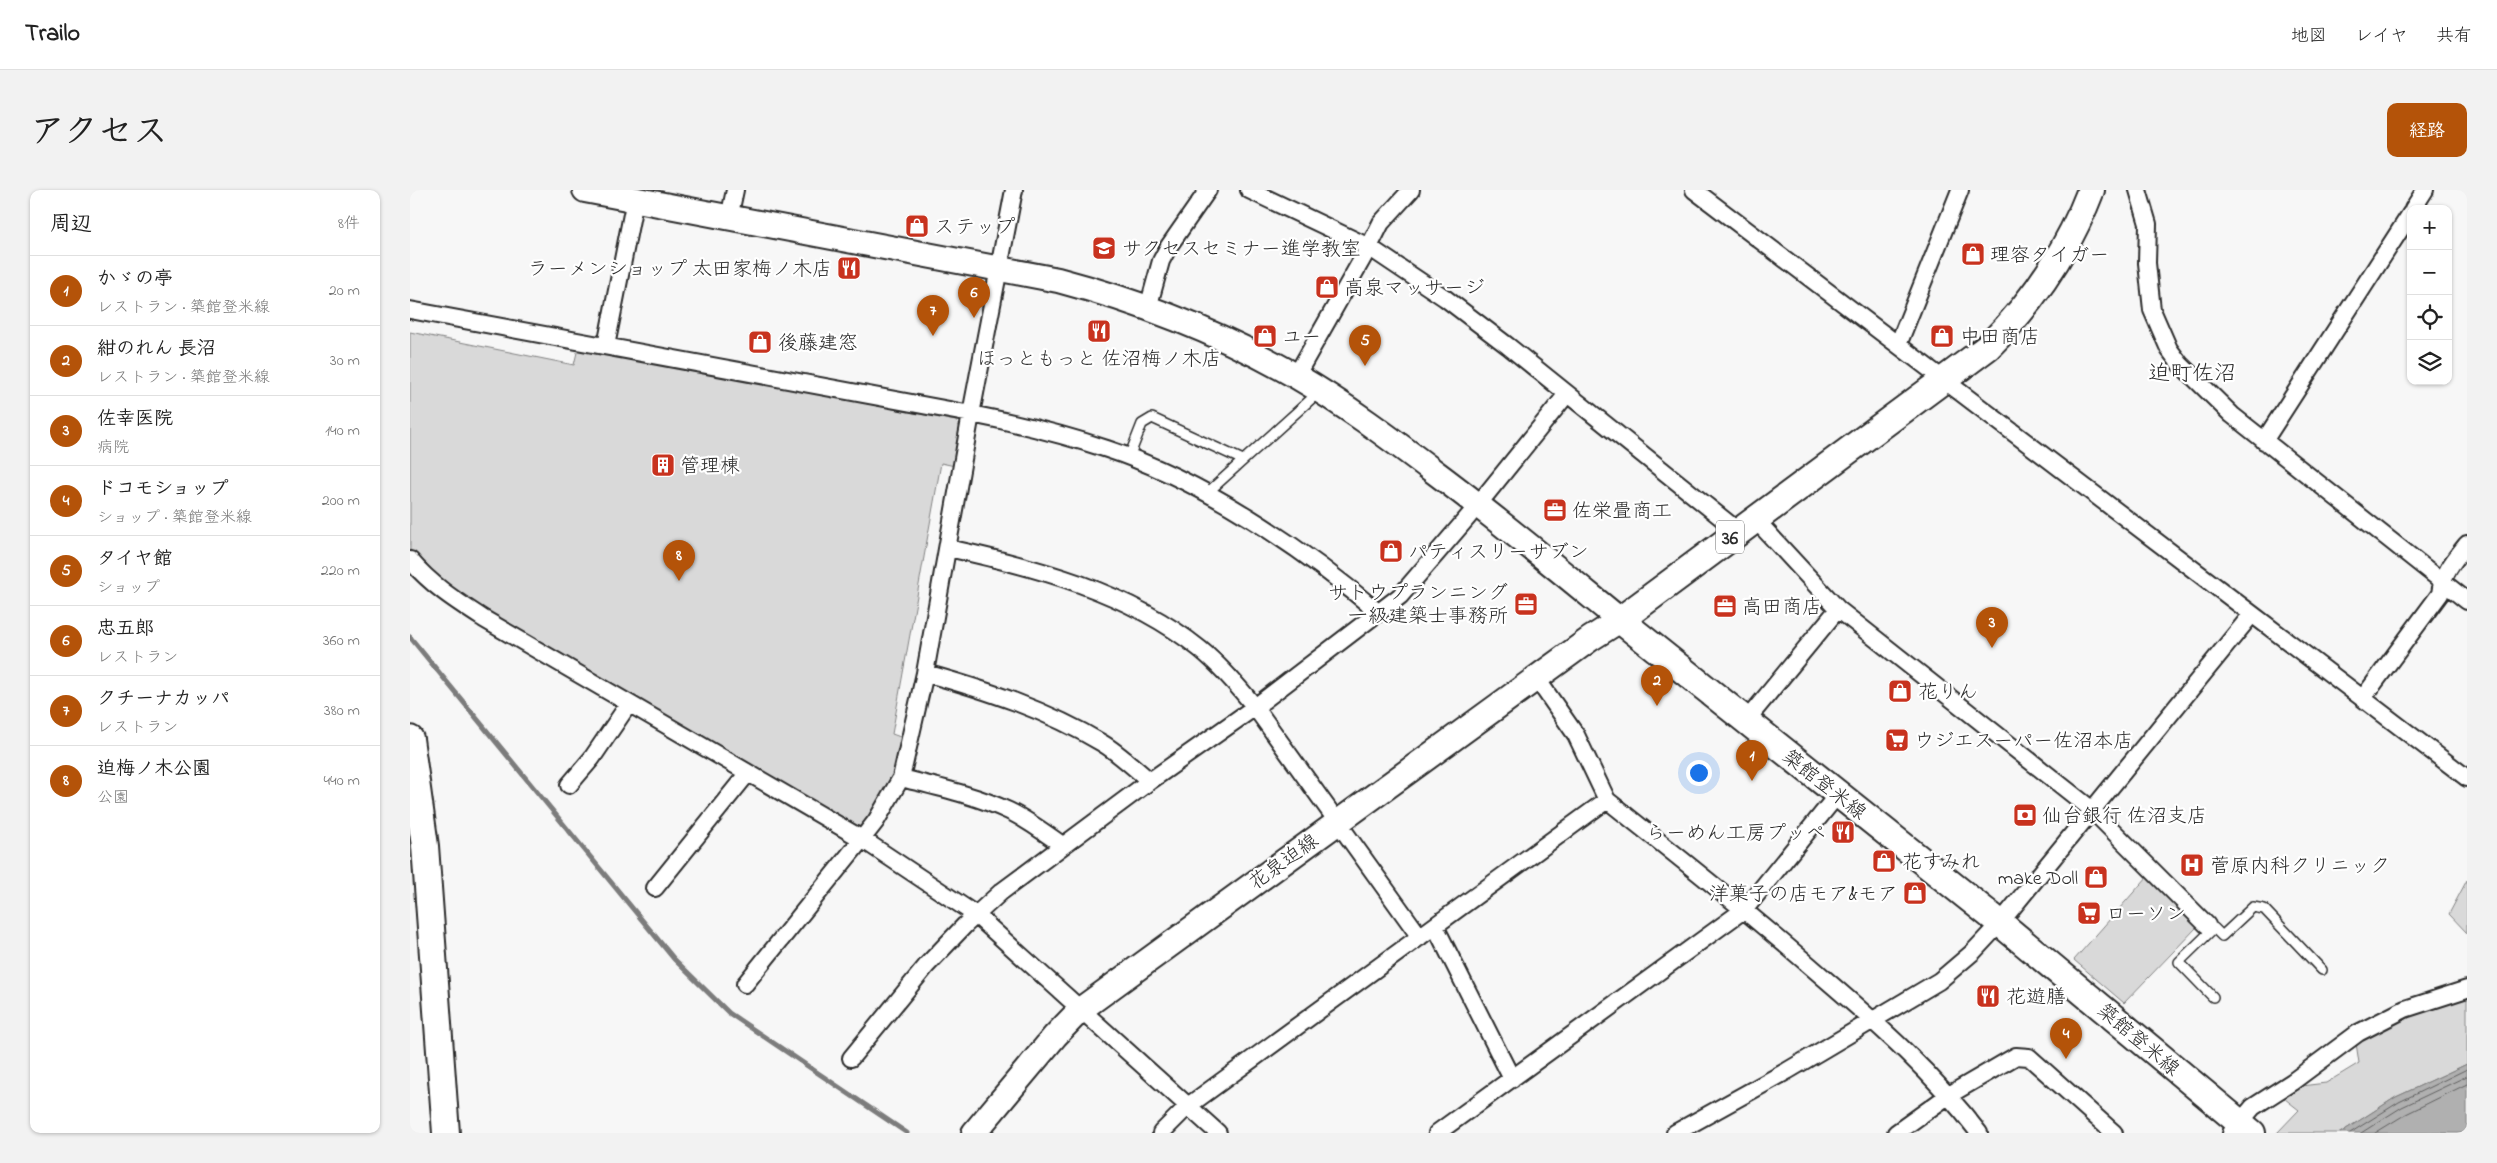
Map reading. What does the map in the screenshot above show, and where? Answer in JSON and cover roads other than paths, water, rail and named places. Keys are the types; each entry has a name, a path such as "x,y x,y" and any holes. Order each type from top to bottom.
{"main road":[{"name":"36","path":"1620,620 1988,347 2012,323 2035,295 2057,261 2091,190"},
{"name":"築館登米線","path":"1620,620 1745,722 2000,923 2241,1130"},
{"path":"410,738 425,846 446,1133"}],"street":[{"path":"585,190 1072,284 1148,308 1192,326 1296,376 1369,423 1478,504 1620,620"},
{"path":"729,218 735,190"},
{"path":"745,984 876,821 901,778 925,673 971,414 1014,190"},
{"path":"1148,308 1161,261 1169,246 1208,190"},
{"path":"1249,190 1370,247 1445,298 1567,394 1746,525 1838,609 2092,808 2209,928"},
{"path":"1296,376 1370,247 1381,223 1411,190"},
{"path":"1694,190 2467,778"},
{"path":"1898,345 1960,190"},
{"path":"2138,190 2148,224 2147,263 2152,310 2169,349 2180,364 2207,393 2264,441 2467,601"},
{"path":"2416,205 2425,190"},
{"path":"606,346 635,199"},
{"path":"2264,441 2407,219"},
{"path":"410,310 1033,426 1129,457 1156,468 1230,507 1338,578 1378,613"},
{"path":"851,1058 927,965 976,914 1001,892 1062,845 1255,707 1378,613 1417,578 1567,394"},
{"path":"2363,698 2440,594 2441,582 2452,563 2467,544"},
{"path":"948,548 1058,575 1153,617 1180,634 1217,663 1255,707 1420,937"},
{"path":"410,560 424,576 448,596 747,774 862,839 976,914 1218,1133"},
{"path":"1745,722 1838,609"},
{"path":"1675,1133 1939,981 1973,952 2000,923 2252,614"},
{"name":"花泉迫線","path":"974,1133 1055,1036 1080,1010 1590,639 1620,620"},
{"path":"925,673 972,686 1036,710 1103,744 1150,781"},
{"path":"1537,679 1576,735 1607,800 1745,909 1872,1020 1949,1095 1979,1133"},
{"path":"569,785 592,758 628,704"},
{"path":"655,888 747,774"},
{"path":"901,778 967,796 1009,811 1062,845"},
{"path":"1439,1133 1745,909 1838,794"},
{"path":"1161,1133 1188,1106 1607,800"},
{"path":"1435,926 1512,1079"},
{"path":"2241,1130 2253,1107 2292,1082 2358,1033 2405,1009 2467,989"},
{"path":"1896,1133 1949,1095 2016,1056 2029,1057 2114,1133"}],"lane":[{"path":"1206,494 1320,391"},
{"path":"1129,457 1142,424 1152,418 1243,460"},
{"path":"2213,998 2179,962 2209,928 2214,928 2222,936 2253,907 2264,909 2322,970"}],"water":[{"path":"2467,1064 2467,1133 2340,1133 2396,1097"}],"waterway":[{"path":"410,637 674,959 729,1013 907,1133"}],"place":[{"name":"ステップ","path":"917,226"},
{"name":"サクセスセミナー進学教室","path":"1104,248"},
{"name":"理容タイガー","path":"1973,254"},
{"name":"ラーメンショップ 太田家梅ノ木店","path":"849,268"},
{"name":"高泉マッサージ","path":"1327,287"},
{"name":"忠五郎","path":"974,318"},
{"name":"ほっともっと 佐沼梅ノ木店","path":"1099,331"},
{"name":"クチーナカッパ","path":"933,336"},
{"name":"ユー","path":"1265,336"},
{"name":"中田商店","path":"1942,336"},
{"name":"後藤建窓","path":"760,342"},
{"name":"タイヤ館","path":"1365,366"},
{"name":"管理棟","path":"663,465"},
{"name":"佐栄畳商工","path":"1555,510"},
{"name":"パティスリーサブン","path":"1391,551"},
{"name":"迫梅ノ木公園","path":"679,581"},
{"name":"サトウプランニング 一級建築士事務所","path":"1526,604"},
{"name":"高田商店","path":"1725,606"},
{"name":"佐幸医院","path":"1992,648"},
{"name":"花りん","path":"1900,691"},
{"name":"紺のれん 長沼","path":"1657,706"},
{"name":"ウジエスーパー佐沼本店","path":"1897,740"},
{"name":"かゞの亭","path":"1752,781"},
{"name":"仙台銀行 佐沼支店","path":"2025,815"},
{"name":"らーめん工房プッぺ","path":"1843,832"},
{"name":"花すみれ","path":"1884,861"},
{"name":"菅原内科クリニック","path":"2192,865"},
{"name":"make Doll","path":"2096,877"},
{"name":"洋菓子の店モア&モア","path":"1915,893"},
{"name":"ローソン","path":"2089,913"},
{"name":"花遊膳","path":"1988,996"},
{"name":"ドコモショップ","path":"2066,1059"}],"district":[{"name":"迫町佐沼","path":"2192,372"}]}
